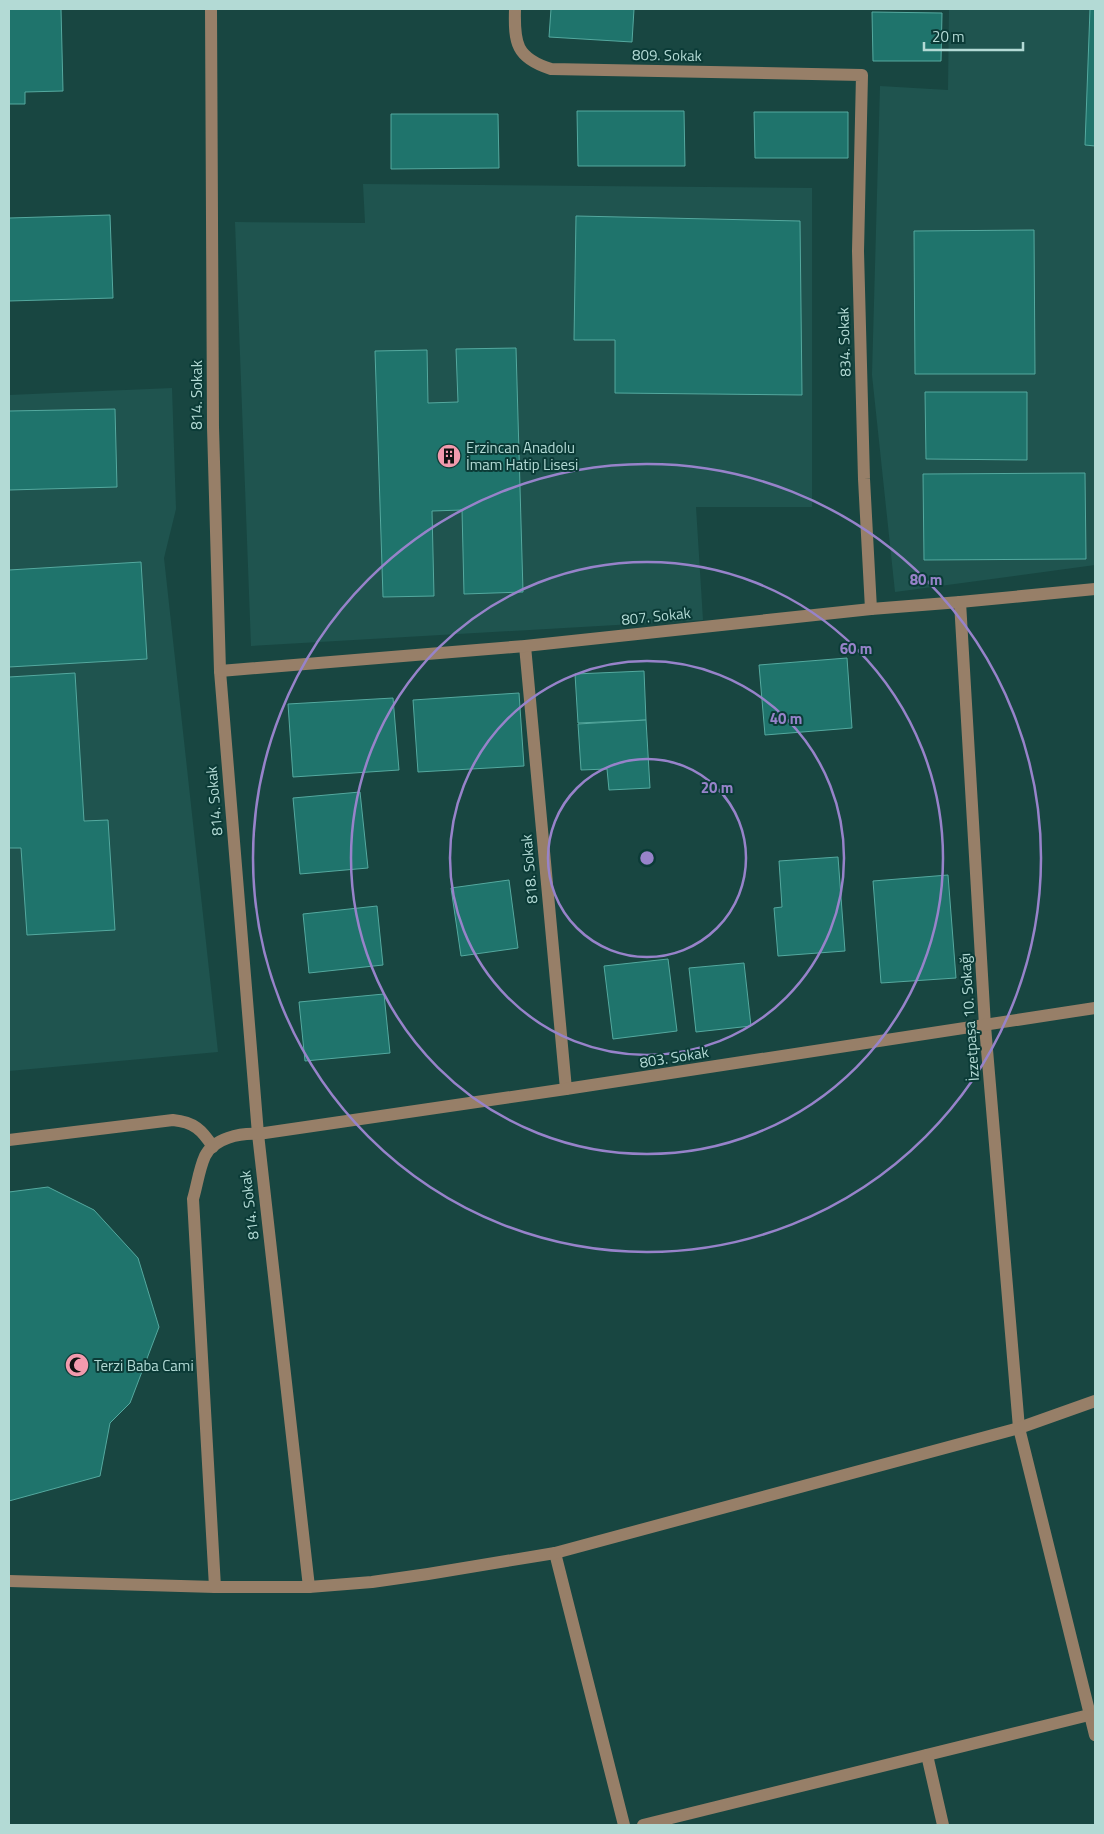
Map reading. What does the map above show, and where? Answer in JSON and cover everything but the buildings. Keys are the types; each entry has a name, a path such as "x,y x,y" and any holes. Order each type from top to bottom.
{"street":[{"name":"814. Sokak","path":"211,9 212,427 220,671 258,1134 309,1587"},
{"name":"809. Sokak","path":"515,9 516,36 522,54 534,64 551,69 862,74"},
{"name":"834. Sokak","path":"862,74 858,260 864,479 871,609"},
{"name":"807. Sokak","path":"220,671 525,646 871,609 1095,589"},
{"name":"İzzetpaşa 10. Sokağı","path":"960,602 984,1026 1018,1428 1095,1735"},
{"name":"818. Sokak","path":"525,646 566,1089"},
{"name":"803. Sokak","path":"213,1147 233,1136 245,1134 258,1134 566,1089 1095,1008"},
{"path":"9,1140 173,1120 184,1121 202,1131 213,1147 205,1156 193,1199 215,1587"},
{"path":"9,1581 215,1587 309,1587 372,1582 428,1574 554,1553 1018,1428 1095,1402"},
{"path":"554,1553 624,1825"},
{"path":"643,1825 1089,1715"},
{"path":"927,1755 943,1825"}],"shaded area":[{"path":"949,9 1095,9 1095,565 895,592 872,375 880,86 948,90"},
{"path":"363,184 812,188 812,507 696,507 703,620 251,646 235,222 365,223"},
{"path":"172,388 176,509 164,558 218,1052 9,1071 9,395"}],"place":[{"name":"Erzincan Anadolu İmam Hatip Lisesi","path":"449,456"},
{"name":"Terzi Baba Cami","path":"77,1365"}]}
